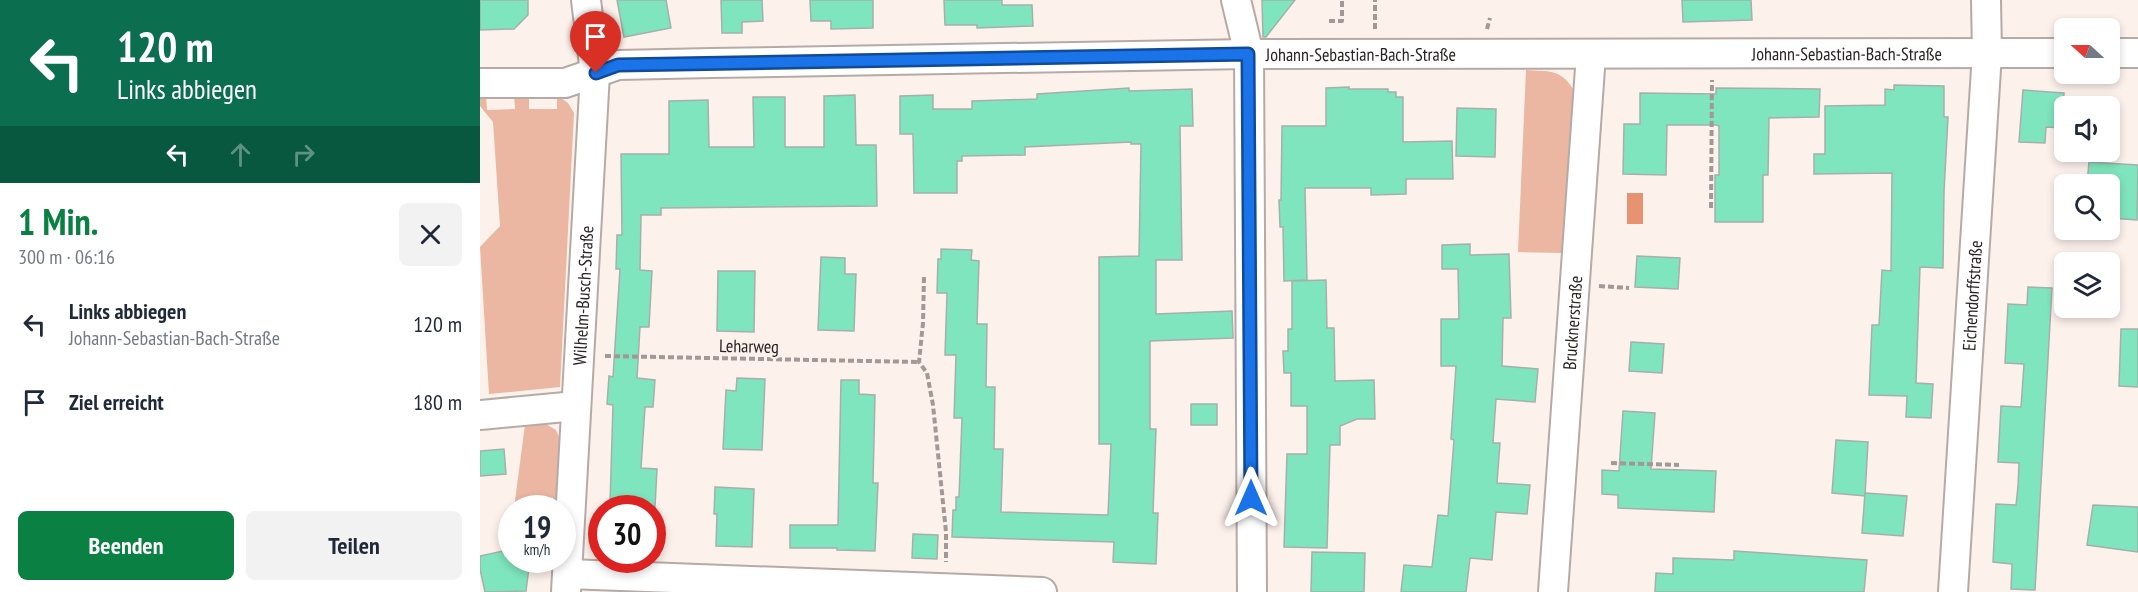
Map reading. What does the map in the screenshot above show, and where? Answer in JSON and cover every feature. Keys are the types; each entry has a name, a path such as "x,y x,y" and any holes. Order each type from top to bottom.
{"street":[{"name":"Wilhelm-Busch-Straße","path":"567,583 596,73 586,0"},
{"path":"1236,0 1248,54 1252,592"},
{"name":"Eichendorffstraße","path":"1953,592 1987,53 1986,0"},
{"name":"Johann-Sebastian-Bach-Straße","path":"480,83 565,83 618,65 1248,54 2054,53"},
{"path":"2120,53 2138,53"},
{"name":"Brucknerstraße","path":"1553,592 1591,54"},
{"path":"480,415 576,406"},
{"path":"567,583 1042,592"}],"path":[{"path":"1329,21 1342,21 1342,0"},
{"path":"1374,39 1375,0"},
{"path":"1711,208 1712,53"},
{"path":"924,277 919,362 927,374 933,405 946,534 946,562"},
{"path":"1592,286 1629,288"},
{"name":"Leharweg","path":"579,356 919,362"},
{"path":"1611,463 1679,465"}],"shaded area":[{"path":"1526,70 1558,74 1573,89 1562,253 1518,252"},
{"path":"514,94 529,95 529,109 557,109 557,95 568,103 574,113 560,387 489,394 480,247 500,226 493,122 480,106 480,95 486,95 487,110 515,109"},
{"path":"1627,193 1643,193 1643,224 1627,224"},
{"path":"544,423 556,430 562,444 557,495 516,495 525,425"}],"building":[{"path":"480,0 528,0 528,15 514,29 480,30"},
{"path":"617,0 666,0 671,28 624,37"},
{"path":"721,0 762,0 763,21 742,22 742,33 722,33"},
{"path":"810,0 873,0 873,28 831,29 831,21 811,21"},
{"path":"944,0 1002,0 1002,5 1032,5 1033,26 977,28 977,25 945,25"},
{"path":"1262,0 1295,0 1266,37 1263,37"},
{"path":"1682,0 1751,0 1752,20 1683,22"},
{"path":"1894,85 1944,86 1944,117 1948,117 1943,268 1920,267 1916,383 1933,384 1931,418 1906,417 1907,396 1869,395 1872,325 1879,325 1882,270 1891,271 1892,173 1814,174 1814,154 1825,154 1825,106 1885,105 1885,89 1894,90"},
{"path":"1349,87 1349,89 1388,89 1388,92 1396,92 1396,97 1403,97 1403,142 1452,141 1453,179 1406,179 1406,194 1371,195 1371,188 1305,188 1307,280 1284,281 1283,227 1280,227 1279,200 1281,200 1282,126 1326,126 1326,88"},
{"path":"1129,88 1129,91 1192,89 1193,126 1180,126 1182,260 1156,260 1156,314 1232,311 1233,338 1150,341 1150,429 1156,429 1153,513 1158,513 1156,564 1113,562 1114,542 952,537 953,510 956,510 956,497 959,497 962,418 954,418 956,355 945,355 947,293 937,293 938,259 941,259 941,249 972,250 971,260 979,261 977,324 987,324 986,387 995,387 994,449 1003,449 1001,512 1108,515 1111,444 1099,444 1099,257 1139,256 1141,144 1131,144 1131,142 1025,147 1025,155 962,156 962,161 957,161 957,193 914,193 913,134 900,134 900,96 933,95 933,109 972,109 972,101 1037,99 1037,94"},
{"path":"1716,88 1820,89 1819,117 1769,118 1768,175 1763,175 1763,222 1715,222 1715,175 1719,175 1719,126 1667,125 1666,175 1623,174 1624,124 1640,124 1640,93 1716,94"},
{"path":"2023,90 2064,93 2064,96 2054,96 2054,128 2046,127 2045,143 2019,142"},
{"path":"855,95 856,145 876,145 877,206 661,208 661,215 641,215 640,270 652,271 649,327 640,327 637,378 655,380 653,407 645,407 641,468 657,469 656,495 610,495 613,405 607,404 609,376 613,377 620,269 616,269 617,235 622,235 621,154 669,154 669,101 708,100 709,147 754,147 753,97 785,97 785,147 824,147 824,96"},
{"path":"1457,108 1496,109 1495,157 1456,156"},
{"path":"2089,162 2138,165 2137,220 2120,219 2120,174 2088,174"},
{"path":"1470,244 1470,255 1509,254 1511,318 1503,318 1502,366 1538,369 1535,402 1496,399 1493,443 1500,443 1497,483 1530,485 1527,514 1496,512 1492,560 1470,558 1466,592 1401,592 1404,565 1432,567 1438,515 1448,516 1454,440 1451,439 1456,366 1441,366 1441,319 1459,319 1458,269 1442,269 1442,245"},
{"path":"1637,256 1680,258 1678,289 1635,287"},
{"path":"821,257 845,258 845,274 856,274 854,331 818,330"},
{"path":"718,271 755,271 754,332 717,331"},
{"path":"1326,280 1327,328 1334,328 1335,381 1374,380 1375,419 1357,419 1340,426 1340,445 1330,445 1327,548 1284,547 1287,454 1307,454 1307,406 1291,406 1291,373 1284,373 1283,351 1288,351 1288,329 1292,329 1292,281"},
{"path":"2028,287 2052,288 2035,590 2011,589 2012,564 1993,562 1996,504 2016,505 2018,486 2019,463 1998,462 2001,406 2021,407 2024,364 2005,363 2008,304 2027,305"},
{"path":"2121,329 2138,329 2138,387 2119,386"},
{"path":"1631,342 1664,344 1662,373 1629,371"},
{"path":"737,378 765,379 762,450 723,449 726,390 736,391"},
{"path":"841,380 859,380 859,394 875,395 873,483 878,483 875,551 790,548 790,525 838,525"},
{"path":"1191,404 1217,404 1217,425 1191,425"},
{"path":"1623,411 1655,413 1651,469 1716,471 1714,512 1618,508 1618,495 1602,494 1602,470 1619,471"},
{"path":"1836,440 1868,442 1865,496 1832,493"},
{"path":"504,449 506,474 480,476 480,451"},
{"path":"715,487 754,489 752,547 716,546"},
{"path":"1865,493 1907,496 1903,536 1862,533"},
{"path":"2093,505 2138,507 2138,552 2087,545"},
{"path":"913,534 938,535 937,559 912,558"},
{"path":"1734,551 1867,560 1864,592 1655,592 1656,573 1673,574 1673,558 1734,560"},
{"path":"498,552 498,573 528,573 526,591 485,592 480,556"},
{"path":"1312,552 1365,553 1364,592 1311,592"}],"route":[{"path":"596,73 618,65 1248,54 1251,498"}]}
